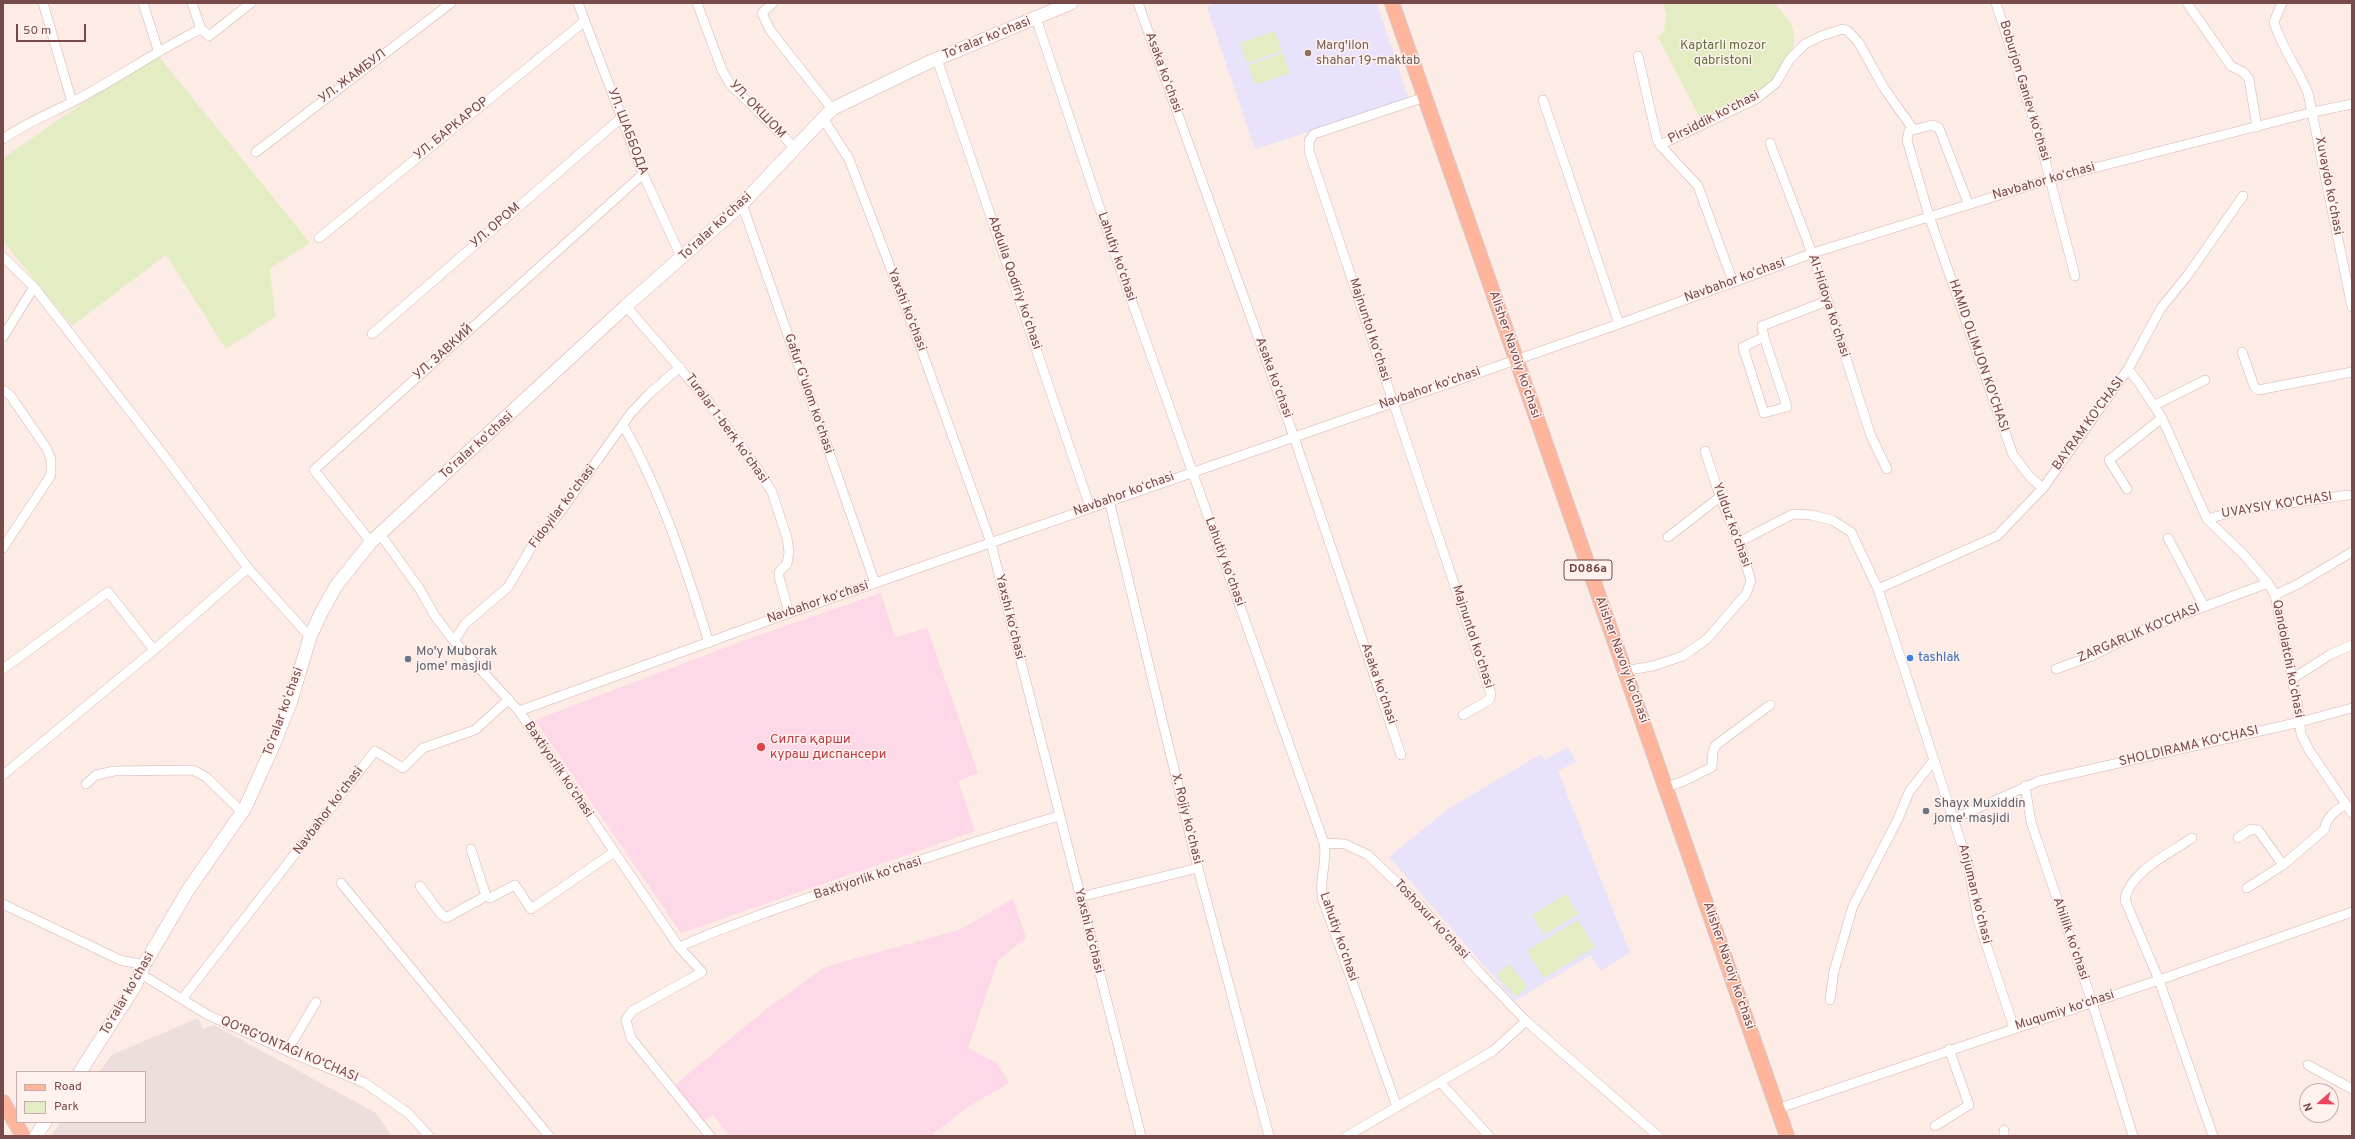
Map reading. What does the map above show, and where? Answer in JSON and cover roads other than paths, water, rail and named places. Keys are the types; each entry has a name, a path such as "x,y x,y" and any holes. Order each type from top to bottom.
{"main road":[{"name":"Toʻralar koʻchasi","path":"81,1071 107,1032 188,890 242,812 273,746 291,701 310,637 336,586 376,538 626,306 682,259 742,204 770,177 827,113 937,59 1071,3"},
{"name":"Alisher Navoiy koʻchasi","path":"1392,3 1624,672 1667,787 1787,1136"},
{"path":"3,1102 23,1136"},
{"path":"36,1136 44,1123"}],"street":[{"path":"43,3 72,102"},
{"path":"143,3 158,50"},
{"path":"192,3 201,29 209,36 251,3"},
{"name":"УЛ. ЖАМБУЛ","path":"256,152 451,3"},
{"name":"УЛ. ШАББОДА","path":"578,3 643,174 682,259"},
{"name":"УЛ. ОКШОМ","path":"697,3 722,70 730,84 795,148"},
{"name":"Yaxshi koʻchasi","path":"773,3 762,13 770,30 827,113 850,159 918,340 991,543 1141,1136"},
{"name":"Asaka koʻchasi","path":"1138,3 1294,437 1401,755"},
{"name":"Boburjon Ganiev koʻchasi","path":"1996,3 2038,133 2075,276"},
{"path":"2187,3 2231,66 2243,72 2249,79 2257,127"},
{"name":"Xuvaydo koʻchasi","path":"2282,3 2275,25 2281,43 2302,78 2313,112 2352,307"},
{"name":"Lahutiy koʻchasi","path":"1036,18 1114,251 1324,843 1326,856 1320,884 1323,900 1397,1107"},
{"name":"УЛ. БАРКАРОР","path":"319,238 585,21"},
{"path":"3,139 26,123 72,102 158,50 201,29"},
{"name":"Pirsiddik koʻchasi","path":"1733,282 1698,186 1660,145 1756,99 1776,83 1790,60 1805,44 1838,30 1848,31 1867,55 1887,92 1913,130"},
{"path":"1638,56 1655,131 1660,145"},
{"name":"Abdulla Qodiriy koʻchasi","path":"937,59 1090,507"},
{"name":"Majnuntol koʻchasi","path":"1425,97 1314,134 1309,141 1309,151 1491,694 1489,700 1463,716"},
{"path":"1543,100 1619,324"},
{"name":"Navbahor koʻchasi","path":"519,711 789,613 991,543 1109,500 1619,324 1812,253 1968,203 2051,179 2313,112 2352,104"},
{"name":"УЛ. ОРОМ","path":"372,334 621,118"},
{"path":"1913,130 1932,125 1939,128 1968,203"},
{"name":"HAMID OLIMJON KO'CHASI","path":"1913,130 1908,132 1907,140 1929,216 2013,455 2031,478 2043,488"},
{"name":"Al-Hidoya koʻchasi","path":"1770,143 1812,253 1871,436 1887,469"},
{"name":"УЛ. ЗАВКИЙ","path":"376,538 314,470 643,174"},
{"name":"BAYRAM KO'CHASI","path":"1878,589 1997,536 2043,488 2128,369 2162,308 2187,276 2243,196"},
{"name":"Gafur Gʻulom koʻchasi","path":"742,204 875,583"},
{"path":"3,257 34,287 163,454 248,568 310,637"},
{"path":"3,337 34,287"},
{"path":"1764,337 1743,347 1764,413 1786,407 1764,337 1762,326 1827,301"},
{"name":"Turalar 1-berk koʻchasi","path":"626,306 680,367 756,468 772,492 787,538 789,552 787,564 779,572 789,613"},
{"path":"2242,352 2254,386 2258,390 2352,372"},
{"name":"Fidoyilar koʻchasi","path":"454,641 465,624 508,587 535,541 556,518 623,425 650,393 680,367"},
{"name":"Qandolatchi koʻchasi","path":"2128,369 2155,405 2162,418 2207,519 2245,556 2268,583 2275,595 2292,679 2301,734 2352,813"},
{"path":"2155,405 2204,380"},
{"path":"3,390 10,395 47,449 51,460 51,475 3,548"},
{"path":"2127,489 2109,460 2162,418"},
{"path":"623,425 637,448 668,518 709,643"},
{"name":"Yulduz koʻchasi","path":"1624,672 1653,666 1682,656 1707,639 1746,594 1751,581 1739,542 1720,497 1705,451"},
{"name":"UVAYSIY KO'CHASI","path":"2207,519 2240,510 2348,495"},
{"path":"1668,537 1720,497"},
{"name":"X. Rojiy koʻchasi","path":"1109,500 1198,868 1270,1136"},
{"name":"Anjuman koʻchasi","path":"1739,542 1793,514 1812,515 1832,520 1851,532 1878,589 1933,761 1968,864 1978,920 2014,1028"},
{"path":"376,538 419,588 435,616 454,641 519,711"},
{"path":"2168,538 2204,606"},
{"path":"2275,595 2304,581 2352,552"},
{"path":"3,775 154,650 248,568"},
{"name":"ZARGARLIK KO'CHASI","path":"2056,669 2092,656 2147,628 2268,583"},
{"path":"3,669 108,592 154,650"},
{"path":"2292,679 2331,654 2352,645"},
{"name":"Navbahor koʻchasi","path":"182,999 375,750 404,768 423,748 475,730 509,699"},
{"path":"1667,787 1684,781 1712,767 1713,751 1716,745 1770,705"},
{"name":"SHOLDIRAMA KO‘CHASI","path":"1953,819 2039,781 2300,722 2352,708"},
{"name":"Baxtiyorlik koʻchasi","path":"519,711 679,947 702,972 632,1011 626,1020 632,1038 710,1136"},
{"path":"1830,1000 1834,971 1853,906 1898,819 1909,792 1933,761"},
{"path":"86,784 96,775 114,771 194,770 206,777 242,812"},
{"name":"Ahillik koʻchasi","path":"2025,786 2031,822 2092,1002 2133,1136"},
{"path":"2247,888 2283,865 2325,829 2326,823 2332,814 2346,804"},
{"name":"Baxtiyorlik koʻchasi","path":"679,947 716,930 1009,830 1059,816"},
{"path":"2238,838 2251,829 2258,830 2283,865"},
{"path":"2192,838 2137,875 2126,890 2125,900 2159,980 2213,1136"},
{"name":"Toshoxur koʻchasi","path":"1324,843 1345,844 1368,855 1416,901 1481,974 1526,1021 1658,1136"},
{"path":"471,849 486,896"},
{"path":"420,886 446,918 486,896 490,898 515,885 531,909 614,852"},
{"path":"1080,897 1198,868"},
{"path":"341,883 549,1136"},
{"name":"QO‘RG‘ONTAGI KO‘CHASI","path":"3,904 143,970 182,999 208,1015 287,1051 365,1083 408,1113 429,1136"},
{"name":"Muqumiy koʻchasi","path":"1777,1109 1949,1049 2159,980 2352,912"},
{"path":"287,1051 316,1002"},
{"path":"1347,1136 1493,1051 1526,1021"},
{"path":"1935,1126 1969,1105 1949,1049"},
{"path":"2308,1065 2352,1089"},
{"path":"1440,1082 1489,1136"}],"place":[{"name":"Marg'ilon shahar 19-maktab","path":"1308,53"},
{"name":"tashlak","path":"1910,658"},
{"name":"Mo'y Muborak jome' masjidi","path":"408,659"},
{"name":"Силга қарши кураш диспансери","path":"761,747"},
{"name":"Shayx Muxiddin jome' masjidi","path":"1926,811"}],"park label":[{"name":"Kaptarli mozor qabristoni","path":"1723,54"}]}
